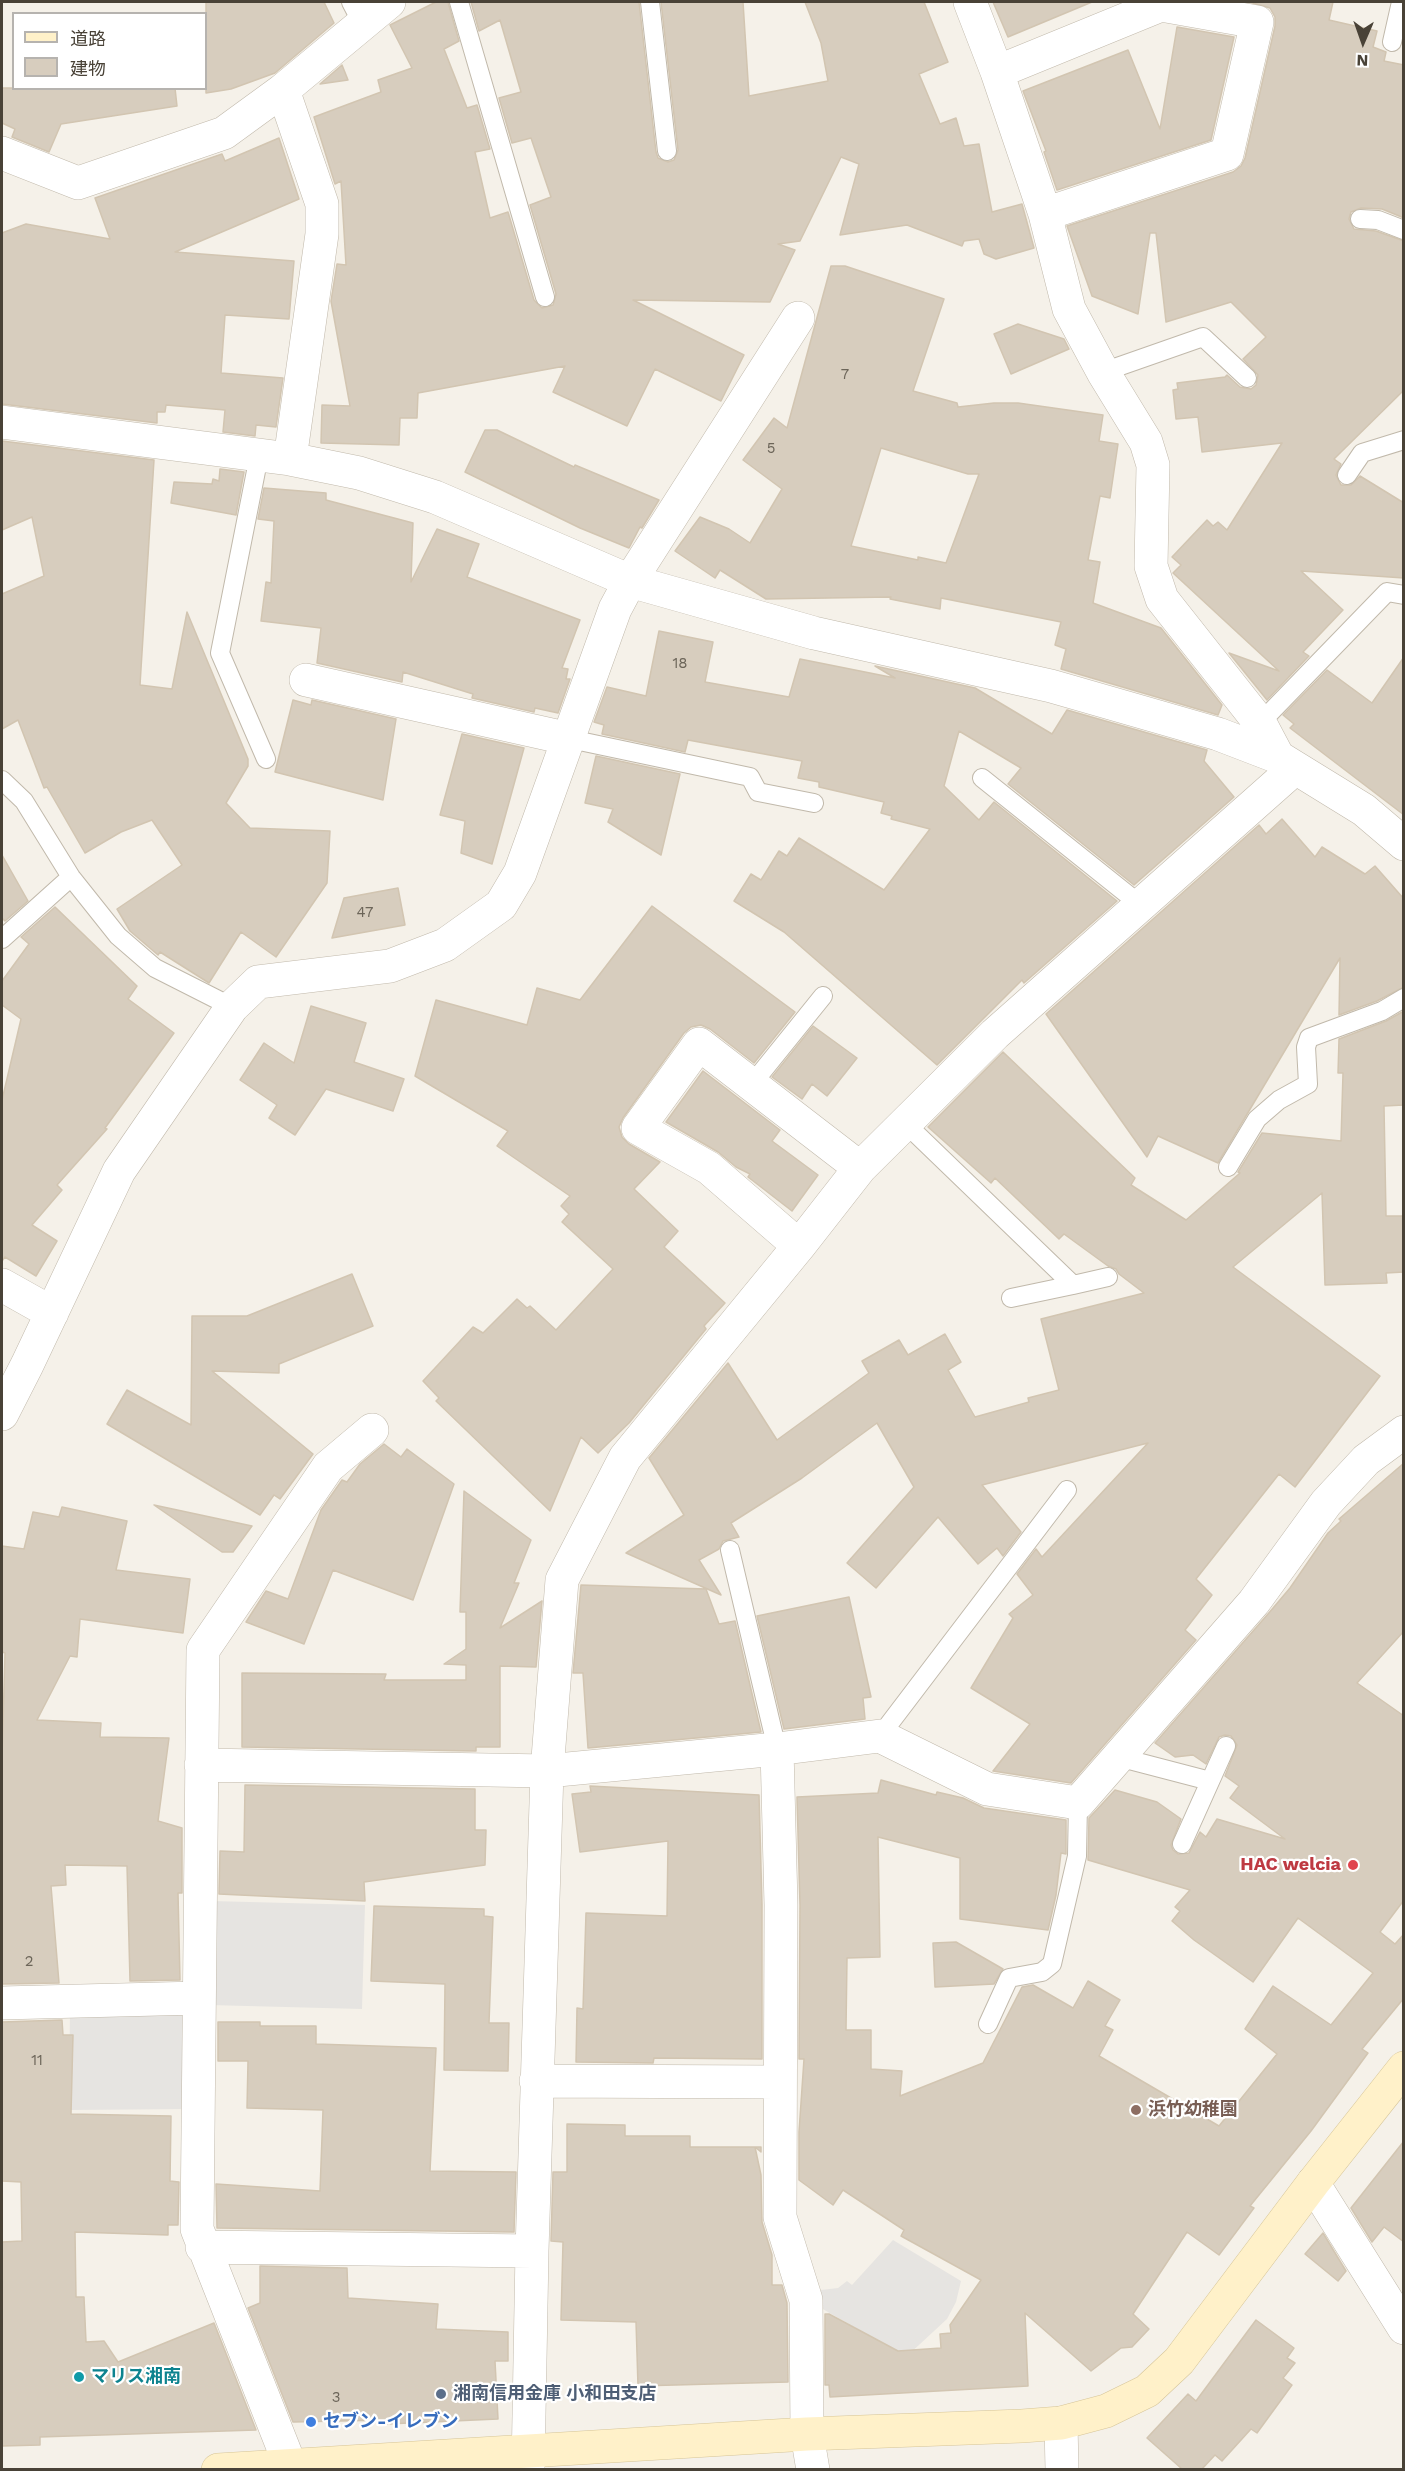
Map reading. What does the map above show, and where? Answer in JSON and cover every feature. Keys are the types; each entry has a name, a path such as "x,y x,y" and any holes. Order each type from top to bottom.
{"street":[{"path":"2,153 78,183 224,133 283,90 356,12 389,2"},
{"path":"970,2 997,72 1045,214 1069,309 1103,372 1146,442 1153,465 1151,566 1162,599 1260,723 1286,763"},
{"path":"997,72 1161,5 1257,22 1227,154 1045,214"},
{"path":"274,458 322,234 322,204 283,90"},
{"path":"2,1414 119,1171 232,1007 258,982 390,966 446,945 501,905 520,873 615,609 630,581 798,318"},
{"path":"2,422 274,458 359,473 435,497 630,581 814,633 1051,686 1218,734 1286,763 1364,810 1404,844"},
{"path":"306,680 570,739"},
{"path":"528,2460 536,2081 547,1771 562,1580 625,1458 800,1246 860,1168 995,1034 1142,906 1286,763"},
{"path":"800,1246 710,1168 638,1128 699,1044 860,1168"},
{"path":"2,1285 52,1313"},
{"path":"291,2467 202,2247 197,2229 203,1650 328,1467 372,1430"},
{"path":"201,1765 547,1771 777,1749 880,1736 987,1790 1078,1803 1254,1602 1326,1503 1366,1460 1404,1432"},
{"path":"777,1749 781,1905 780,2217 806,2300 807,2434 813,2469"},
{"path":"2,2003 198,1998"},
{"path":"218,2469 528,2460 807,2434 1061,2423 1106,2411 1147,2391 1171,2368 1404,2068"},
{"path":"536,2081 779,2082"},
{"path":"1313,2183 1404,2328"},
{"path":"202,2247 532,2250"},
{"path":"1061,2423 1062,2469"}],"lane":[{"path":"459,2 545,297"},
{"path":"650,2 667,151"},
{"path":"1392,42 1401,8"},
{"path":"1360,219 1378,220 1404,230"},
{"path":"1103,372 1203,337 1247,378"},
{"path":"1347,475 1362,453 1404,440"},
{"path":"266,759 220,653 274,458"},
{"path":"1260,723 1387,592 1404,595"},
{"path":"570,739 750,777 758,792 814,803"},
{"path":"982,777 1142,906"},
{"path":"2,780 24,801 71,877 118,936 155,969 232,1007"},
{"path":"2,939 71,877"},
{"path":"752,1084 824,996"},
{"path":"1228,1167 1257,1119 1279,1100 1308,1084 1306,1047 1309,1038 1382,1011 1404,998"},
{"path":"905,1123 1073,1285"},
{"path":"1011,1298 1108,1277"},
{"path":"880,1736 1067,1490"},
{"path":"730,1550 777,1749"},
{"path":"1182,1844 1226,1746"},
{"path":"1118,1757 1210,1781"},
{"path":"988,2024 1009,1978 1042,1972 1053,1964 1077,1856 1078,1803"}],"shaded area":[{"path":"211,1901 365,1905 362,2009 209,2005"},
{"path":"175,2006 187,2019 186,2109 69,2110 70,2009"},
{"path":"893,2240 961,2281 956,2302 947,2319 906,2357 821,2308 821,2290 838,2288 847,2281 852,2285"}],"building":[{"path":"206,2 324,2 334,23 275,73 231,89 206,93"},
{"path":"436,2 448,2 459,41 444,49 467,108 477,105 490,149 475,152 490,218 508,212 534,300 542,308 553,305 556,294 530,205 551,197 531,138 512,143 499,98 521,92 500,20 479,31 471,2 639,2 656,152 658,158 668,162 674,160 678,150 661,2 743,2 749,96 828,81 821,43 805,2 924,2 948,62 919,74 940,124 956,118 964,146 979,144 992,212 1022,204 1034,248 996,259 984,254 979,239 964,241 962,246 907,225 840,235 859,164 841,157 800,241 778,244 795,250 770,302 633,300 744,355 721,401 655,369 627,426 553,392 565,366 418,393 417,418 400,418 399,445 321,443 322,405 350,406 331,301 337,264 346,265 341,181 335,184 314,117 381,92 378,80 412,68 390,25"},
{"path":"993,2 1092,2 1008,37"},
{"path":"1249,2 1333,2 1329,20 1377,31 1373,47 1386,52 1384,61 1404,65 1404,218 1382,209 1361,208 1351,212 1349,219 1354,229 1376,231 1404,241 1404,390 1334,459 1341,464 1336,475 1341,485 1351,485 1360,476 1404,503 1404,578 1301,571 1343,610 1303,652 1309,656 1267,700 1229,653 1279,671 1173,573 1181,565 1172,557 1207,520 1213,526 1218,522 1227,530 1282,443 1202,452 1198,417 1176,419 1173,390 1178,389 1177,383 1227,375 1240,387 1251,389 1256,385 1258,375 1243,359 1266,337 1231,302 1166,322 1156,233 1150,233 1138,314 1092,296 1067,226 1233,172 1241,166 1245,158 1275,26 1275,17 1270,8"},
{"path":"1177,27 1234,37 1211,140 1057,190 1044,152 1046,151 1023,91 1128,50 1160,129"},
{"path":"342,65 348,80 320,84"},
{"path":"2,88 12,88 12,90 175,90 177,106 61,124 49,152 12,137 15,129 2,123"},
{"path":"279,138 299,199 175,252 294,261 289,319 225,315 221,373 283,378 276,427 256,425 255,436 223,432 225,410 166,405 165,412 157,412 157,423 2,404 2,233 26,224 110,239 95,198 222,154 225,161"},
{"path":"831,266 845,266 944,299 913,391 957,403 958,407 1018,403 1103,415 1099,441 1118,444 1110,498 1100,496 1088,560 1100,562 1093,603 1161,628 1222,705 1218,715 1061,669 1066,649 1055,645 1061,622 941,598 940,609 890,599 891,597 766,599 720,570 715,578 675,551 700,517 729,529 750,543 782,489 743,460 774,418 787,428","holes":["881,448 968,474 979,474 946,563 918,557 918,560 851,546"]},
{"path":"1018,324 1064,339 1069,349 1011,374 994,334"},
{"path":"485,430 497,430 574,467 575,465 659,500 642,528 640,527 629,548 580,528 465,472"},
{"path":"2,441 154,460 140,685 172,689 187,612 248,759 248,766 226,803 250,828 330,831 327,883 276,957 241,932 209,983 160,952 158,955 130,931 117,909 182,865 152,820 121,832 85,853 47,787 44,788 18,720 2,729 2,594 44,576 32,517 2,530"},
{"path":"220,469 244,472 236,515 171,503 174,482 212,484 213,479 219,481"},
{"path":"264,488 326,493 326,500 413,523 411,582 437,529 479,544 467,577 580,620 562,668 568,669 566,679 570,679 558,713 535,708 534,712 472,698 473,694 403,672 402,682 317,663 321,628 261,621 266,582 271,583 274,521 258,519"},
{"path":"659,631 713,642 705,682 789,697 800,659 895,678 875,666 975,688 1052,734 1067,710 1207,750 1204,761 1234,797 1134,885 1008,784 1021,768 959,731 944,786 979,820 994,802 1117,901 1024,983 1022,980 937,1065 784,932 734,901 751,874 761,880 779,851 787,856 799,838 884,890 930,829 891,819 892,816 881,813 884,802 819,787 819,782 798,778 802,761 688,740 685,752 602,734 604,725 594,722 607,687 646,696"},
{"path":"1404,657 1404,815 1290,728 1294,724 1283,715 1327,670 1372,703"},
{"path":"293,700 311,705 312,700 396,719 383,800 275,772"},
{"path":"462,734 524,748 492,864 461,853 465,821 440,815"},
{"path":"596,756 680,774 661,855 608,822 613,809 585,803"},
{"path":"1282,819 1315,857 1322,847 1365,874 1375,866 1404,899 1404,987 1377,1001 1339,1015 1340,958 1218,1163 1158,1136 1147,1157 1046,1014 1259,825 1266,834"},
{"path":"2,855 28,901 5,921 2,918"},
{"path":"398,888 405,925 332,938 344,898"},
{"path":"652,906 795,1012 754,1063 710,1029 701,1025 691,1027 684,1033 623,1118 619,1127 622,1137 629,1144 660,1162 634,1189 678,1231 664,1247 725,1303 704,1326 706,1329 629,1423 598,1453 581,1437 550,1511 436,1401 439,1398 423,1381 473,1327 483,1333 517,1299 527,1308 530,1306 556,1330 613,1269 562,1222 569,1214 561,1206 570,1196 497,1146 508,1131 415,1076 436,1000 527,1025 537,988 580,1000"},
{"path":"55,907 137,986 128,999 174,1033 105,1128 107,1129 57,1185 62,1190 32,1225 57,1241 36,1276 5,1257 2,1261 2,1100 21,1019 2,1005 2,981 29,944 21,937"},
{"path":"311,1006 366,1023 354,1062 404,1079 393,1111 326,1089 295,1135 269,1118 277,1105 240,1080 264,1043 294,1063"},
{"path":"1404,1011 1404,1105 1384,1106 1386,1216 1404,1216 1404,1272 1386,1273 1387,1283 1325,1285 1322,1193 1233,1267 1380,1376 1295,1487 1279,1474 1196,1579 1212,1595 1185,1630 1196,1640 1071,1783 993,1771 1030,1724 971,1688 1013,1618 1009,1614 1033,1595 1017,1574 1036,1549 1042,1557 1148,1443 982,1485 1021,1532 1003,1556 997,1548 978,1564 938,1517 876,1588 847,1563 914,1487 877,1423 802,1478 731,1523 739,1537 723,1541 719,1549 699,1560 721,1595 626,1553 684,1515 649,1458 728,1363 777,1440 869,1373 862,1361 899,1340 908,1355 945,1334 961,1362 948,1370 975,1417 1029,1402 1028,1398 1059,1390 1041,1319 1144,1293 1119,1274 1116,1269 1108,1266 1064,1234 1059,1239 995,1178 991,1183 928,1127 1003,1052 1135,1178 1131,1185 1186,1220 1240,1173 1238,1172 1262,1133 1341,1141 1343,1073 1338,1073 1339,1039 1386,1021"},
{"path":"813,1026 857,1058 827,1096 812,1084 802,1099 772,1077"},
{"path":"703,1071 780,1130 772,1141 818,1175 792,1211 748,1177 750,1174 736,1167 718,1152 666,1122"},
{"path":"352,1274 373,1326 279,1364 279,1373 212,1371 313,1454 280,1499 274,1495 260,1515 107,1424 127,1390 191,1425 192,1316 247,1316"},
{"path":"384,1444 401,1457 407,1449 454,1484 413,1600 333,1570 304,1644 246,1622 266,1591 288,1599 321,1510 342,1480 347,1482 360,1464"},
{"path":"1404,1463 1404,1631 1357,1683 1404,1716 1404,1900 1380,1932 1395,1944 1404,1934 1404,1998 1362,2049 1368,2053 1311,2131 1250,2206 1254,2208 1219,2255 1187,2232 1133,2314 1149,2329 1132,2347 1121,2348 1091,2371 1025,2313 1028,2386 830,2397 829,2385 825,2385 825,2314 829,2314 898,2351 941,2348 940,2334 951,2333 950,2325 981,2280 901,2236 904,2230 843,2190 833,2205 799,2180 799,2132 804,2059 799,2059 800,1905 797,1797 878,1793 881,1780 936,1795 937,1792 963,1798 984,1808 1066,1820 1066,1854 1061,1853 1056,1895 1048,1930 960,1919 960,1858 878,1837 880,1957 847,1958 846,2030 871,2030 871,2069 902,2071 900,2096 983,2063 1022,1987 1033,1985 1073,2008 1088,1981 1120,2000 1105,2026 1113,2030 1099,2056 1219,2126 1277,2054 1245,2029 1273,1986 1331,2025 1373,1973 1298,1918 1253,1982 1194,1940 1172,1921 1180,1911 1175,1907 1190,1890 1088,1860 1089,1818 1115,1790 1157,1802 1181,1819 1171,1845 1178,1854 1189,1853 1200,1832 1206,1837 1217,1819 1285,1839 1230,1798 1239,1786 1225,1776 1237,1745 1231,1736 1219,1737 1206,1764 1193,1755 1175,1757 1155,1743 1290,1588 1328,1533 1341,1521 1339,1519"},
{"path":"464,1491 531,1540 514,1583 519,1583 500,1628 542,1601 536,1667 500,1666 500,1747 476,1747 476,1751 242,1747 242,1673 386,1674 384,1680 466,1680 466,1665 444,1664 466,1649 466,1612 460,1612"},
{"path":"154,1505 252,1526 233,1552 222,1552"},
{"path":"62,1507 127,1521 116,1570 190,1579 183,1633 80,1619 77,1657 70,1656 37,1720 101,1723 100,1737 169,1738 158,1821 182,1828 182,1893 178,1893 180,1980 130,1981 127,1866 65,1865 66,1885 51,1886 59,1983 2,1984 2,1757 5,1653 2,1652 2,1546 24,1549 33,1512 59,1517"},
{"path":"581,1585 706,1589 719,1624 735,1621 761,1732 588,1748 583,1673 573,1673"},
{"path":"849,1597 871,1697 863,1698 865,1719 784,1729 757,1616"},
{"path":"245,1785 475,1789 475,1830 486,1830 485,1865 364,1882 365,1901 219,1894 220,1851 244,1852"},
{"path":"590,1786 759,1795 762,2059 654,2058 653,2063 576,2062 577,2008 583,2009 586,1913 667,1916 668,1841 580,1852 572,1794 591,1792"},
{"path":"374,1906 484,1909 484,1916 493,1917 489,2023 509,2023 508,2071 444,2070 445,1984 371,1981"},
{"path":"956,1942 1003,1969 994,1984 935,1987 933,1943"},
{"path":"62,2020 63,2035 73,2035 71,2114 171,2116 170,2181 179,2182 178,2225 168,2225 168,2235 75,2232 76,2297 84,2297 86,2342 104,2341 118,2362 214,2323 256,2430 40,2437 40,2445 2,2446 2,2242 22,2241 21,2182 2,2181 2,2022"},
{"path":"218,2022 260,2022 260,2026 316,2026 316,2044 436,2048 430,2171 516,2172 514,2232 217,2228 216,2184 320,2191 323,2110 247,2108 248,2061 218,2061"},
{"path":"567,2124 625,2125 625,2136 690,2136 690,2147 755,2147 761,2175 762,2222 772,2255 772,2285 782,2285 787,2303 788,2382 638,2386 636,2322 561,2320 563,2242 551,2241 553,2172 567,2172"},
{"path":"1404,2141 1404,2242 1384,2227 1372,2242 1351,2208"},
{"path":"1323,2233 1346,2271 1338,2281 1305,2254"},
{"path":"260,2266 347,2268 348,2298 438,2304 436,2329 508,2332 508,2361 495,2361 498,2419 387,2424 387,2420 293,2422 248,2308 260,2303"},
{"path":"1256,2320 1294,2348 1287,2358 1295,2363 1283,2378 1292,2385 1257,2433 1251,2429 1222,2461 1215,2455 1202,2469 1182,2469 1147,2438 1188,2394 1196,2401"}],"place":[{"name":"HAC welcia","path":"1353,1865"},
{"name":"浜竹幼稚園","path":"1136,2110"},
{"name":"マリス湘南","path":"79,2377"},
{"name":"湘南信用金庫 小和田支店","path":"441,2394"},
{"name":"セブン-イレブン","path":"311,2422"}]}
